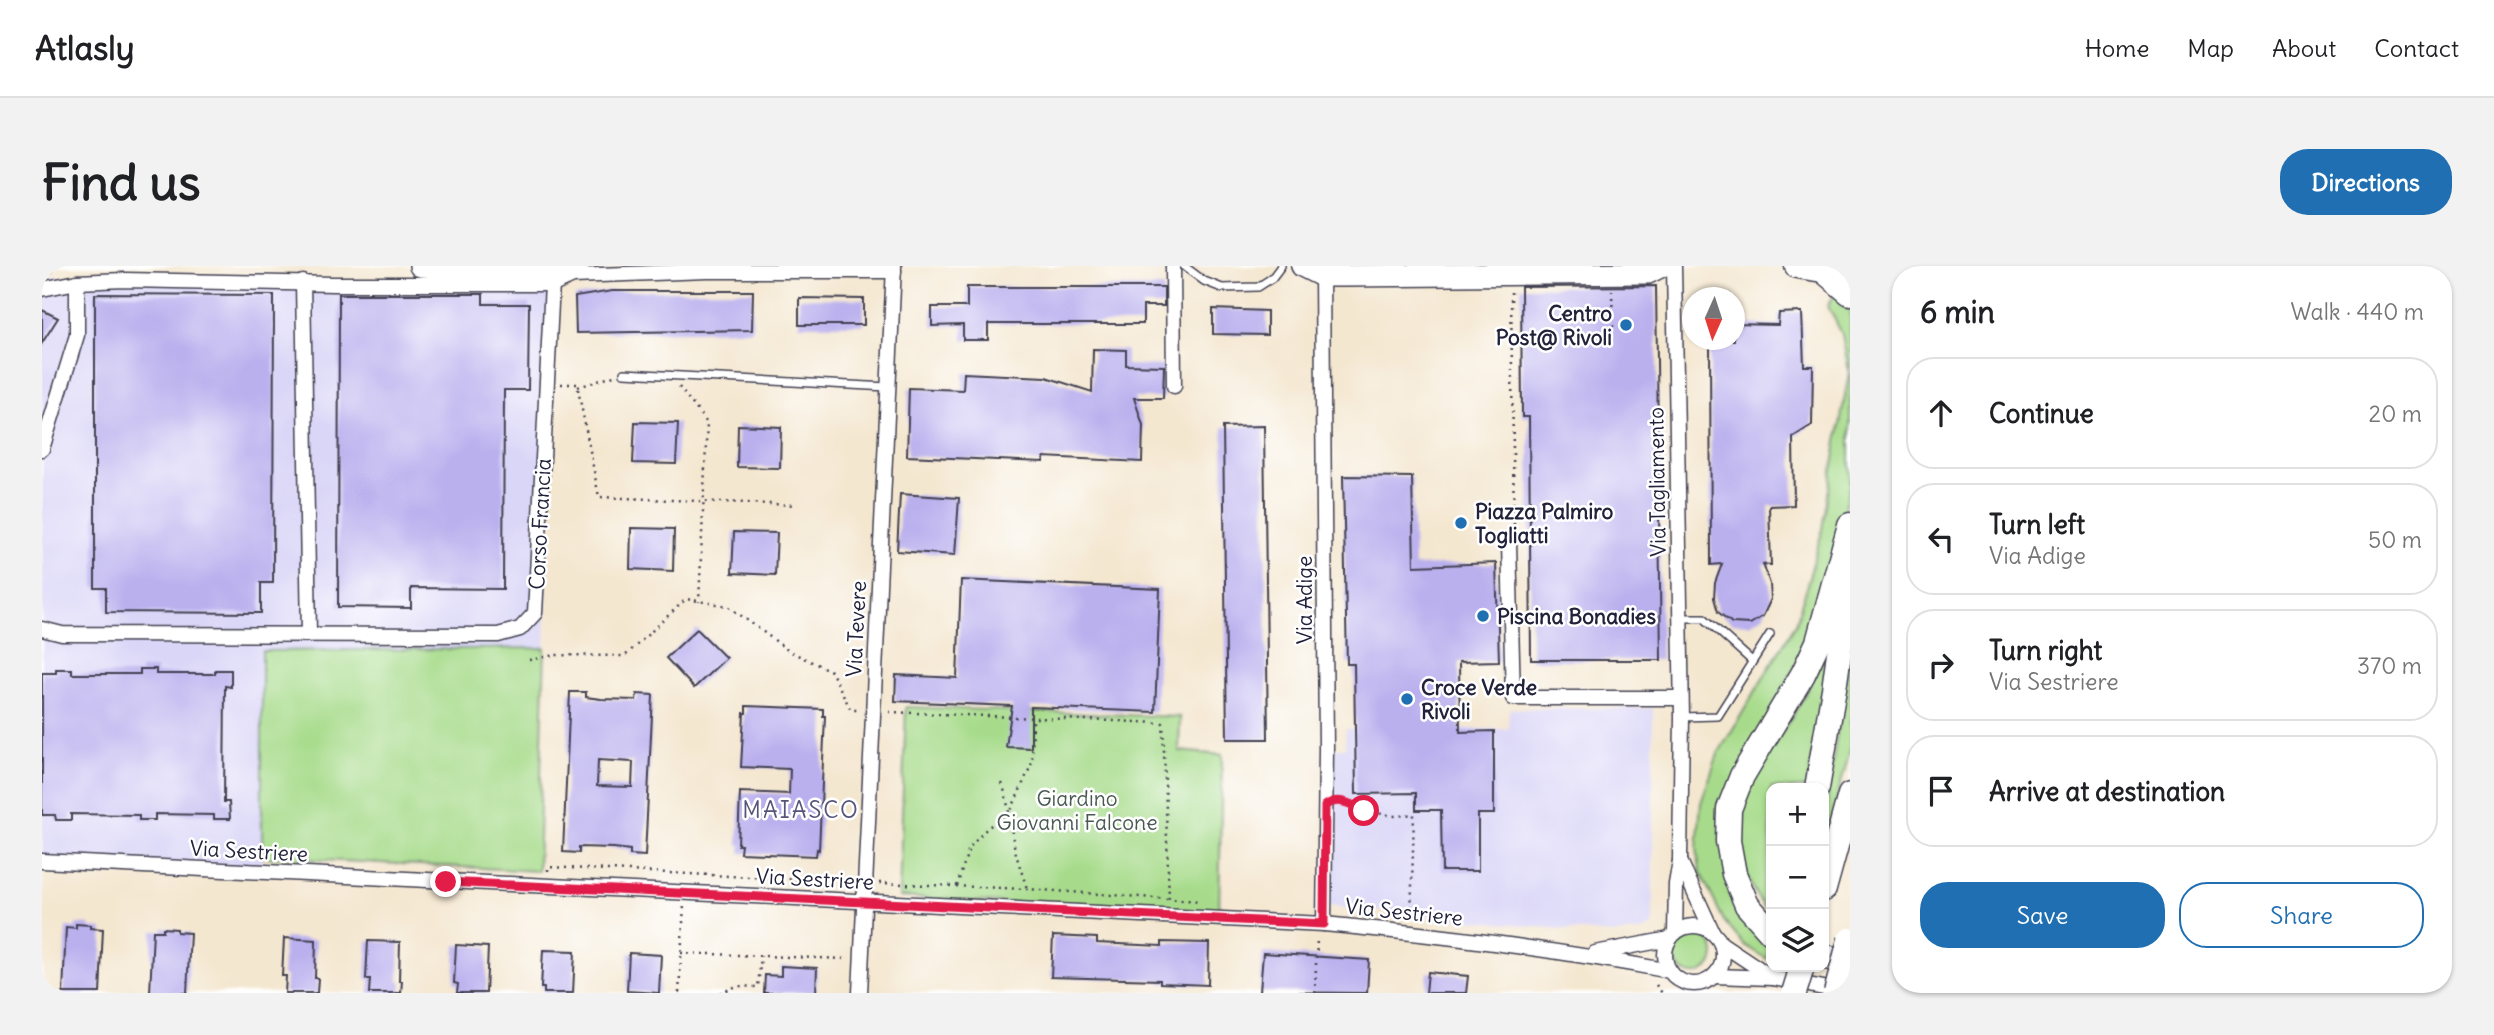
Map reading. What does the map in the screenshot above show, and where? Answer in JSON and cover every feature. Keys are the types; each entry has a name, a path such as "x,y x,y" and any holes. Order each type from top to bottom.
{"highway":[{"path":"1797,266 1822,270 1850,293"},
{"path":"1766,926 1747,905 1734,874 1728,841 1729,809 1742,776 1803,674 1818,642 1850,525"},
{"path":"1818,783 1835,689 1850,575"},
{"path":"1829,871 1850,795"},
{"path":"1836,993 1850,940"},
{"path":"1829,958 1850,961"},
{"path":"1794,993 1800,972"}],"main road":[{"path":"420,266 548,272 576,266"},
{"path":"1302,266 1322,276 1648,273 1662,266"}],"street":[{"path":"42,270 46,266"},
{"path":"1173,266 1174,386"},
{"name":"Via Tagliamento","path":"1672,936 1680,861 1682,717 1674,266"},
{"path":"42,289 77,282 124,280 552,284 573,276 894,268"},
{"name":"Via Tevere","path":"860,993 894,268"},
{"name":"Via Adige","path":"1322,276 1324,924"},
{"path":"42,449 77,335 77,282"},
{"path":"303,282 309,635"},
{"name":"Corso Francia","path":"42,629 62,634 498,635 520,629 536,613 552,284"},
{"path":"1512,538 1513,698 1681,698"},
{"name":"Via Sestriere","path":"42,861 1324,924 1585,954 1676,981"},
{"name":"Via Tagliamento","path":"1680,861 1699,906 1718,939"},
{"path":"1718,939 1723,962 1713,976 1697,984 1676,981 1665,955 1672,936 1689,926 1698,926 1780,979"},
{"name":"Via Sestriere","path":"1585,954 1672,936"},
{"path":"1713,976 1780,979 1848,993"}],"lane":[{"path":"1184,266 1204,281 1222,288 1258,287 1272,278 1281,266"},
{"path":"624,373 888,387"},
{"path":"1680,618 1704,618 1752,662"},
{"path":"1682,717 1718,716 1770,634"}],"path":[{"path":"1612,273 1612,329"},
{"path":"1511,275 1512,538"},
{"path":"578,387 624,373"},
{"path":"670,376 707,423 699,602"},
{"path":"547,384 577,384 599,497 795,505"},
{"path":"529,660 557,655 625,656 686,599 728,606 789,651 831,671 851,710 1163,723 1169,899 1205,902"},
{"path":"957,886 969,848 988,827 1009,815 1032,763 1033,718"},
{"path":"1002,783 1009,802 1015,849 1027,889"},
{"path":"1325,806 1332,801 1342,801 1364,811 1395,816 1414,814 1411,932"},
{"path":"679,993 684,894"},
{"path":"681,953 862,960"},
{"path":"1315,993 1316,954"},
{"path":"720,993 737,986 758,987 761,956"}],"shaded area":[{"path":"42,278 555,284 545,648 262,651 262,868 42,858"},
{"path":"1653,708 1653,926 1639,932 1613,934 1328,906 1328,748 1345,748 1346,729 1508,729 1509,709"}],"green space":[{"path":"1836,292 1850,307 1850,484 1810,638 1722,806 1758,934 1766,941 1766,958 1744,945 1724,921 1700,872 1697,848 1701,803 1718,754 1796,623 1821,535 1849,372 1842,334 1828,306"},
{"path":"545,648 538,871 262,857 262,651"},
{"path":"1850,650 1850,750 1829,827 1829,786"},
{"path":"1826,657 1828,662 1808,783 1766,783 1766,908 1752,888 1742,855 1740,838 1744,805 1761,766 1802,700 1821,661"},
{"name":"Giardino Giovanni Falcone","path":"906,707 1180,717 1179,751 1222,755 1219,915 899,897"},
{"path":"1694,934 1702,935 1708,940 1713,946 1713,962 1708,968 1702,973 1694,974 1686,973 1680,968 1675,962 1674,954 1675,946 1680,940 1686,935"}],"building":[{"path":"1656,286 1661,660 1531,660 1529,417 1522,417 1521,287"},
{"path":"967,287 1164,287 1164,306 1143,306 1143,324 988,324 988,340 963,340 963,325 932,326 932,307 967,307"},
{"path":"612,291 753,291 752,330 576,333 575,297"},
{"path":"95,294 274,295 273,583 261,583 261,613 106,612 106,588 95,588"},
{"path":"339,294 483,294 483,304 529,304 528,390 504,390 503,589 411,588 411,608 338,607"},
{"path":"799,298 864,299 864,325 799,325"},
{"path":"1213,309 1267,311 1267,335 1213,334"},
{"path":"42,310 58,318 42,343"},
{"path":"1802,312 1804,366 1813,366 1812,425 1793,437 1794,505 1769,506 1771,565 1763,564 1770,584 1771,599 1763,616 1750,624 1732,623 1718,612 1714,598 1715,583 1722,564 1711,565 1710,350 1745,350 1745,324 1778,325 1779,313"},
{"path":"1093,349 1126,350 1126,365 1164,366 1163,398 1134,398 1143,425 1142,462 1044,457 1044,462 907,456 909,388 963,390 964,373 1046,377 1092,392"},
{"path":"635,422 678,423 676,464 633,463"},
{"path":"738,425 781,427 780,468 737,467"},
{"path":"1264,426 1268,739 1227,739 1223,427"},
{"path":"1343,476 1412,477 1414,566 1496,563 1499,661 1459,662 1460,732 1494,731 1494,814 1478,814 1478,871 1442,871 1441,810 1416,810 1416,793 1356,794 1354,664 1347,664"},
{"path":"900,494 959,498 955,555 897,551"},
{"path":"631,528 674,529 673,571 630,569"},
{"path":"734,532 777,533 775,575 732,573"},
{"path":"961,580 1160,589 1155,712 1031,707 1031,748 1006,747 1012,706 895,701 896,675 957,678"},
{"path":"697,629 726,658 694,688 666,658"},
{"path":"56,669 72,669 72,674 140,674 140,669 156,669 156,674 215,674 215,670 231,670 231,687 225,686 224,802 229,802 230,819 214,819 214,815 155,814 155,820 139,820 139,815 71,814 71,820 56,820 55,815 42,815 42,673 56,673"},
{"path":"570,692 586,692 586,697 601,699 636,700 637,694 653,695 645,856 630,855 630,850 614,848 579,847 579,853 563,852","holes":["598,760 633,762 632,787 597,786"]},
{"path":"746,706 823,709 825,716 819,850 817,849 816,856 740,853 740,792 789,794 790,769 741,767"},
{"path":"76,924 103,929 100,993 63,993 66,927 76,928"},
{"path":"163,928 190,933 187,993 150,993 153,931 163,931"},
{"path":"1053,936 1097,938 1097,943 1162,946 1162,942 1209,943 1208,985 1160,983 1160,980 1051,977"},
{"path":"284,938 316,940 317,993 285,993 286,976 282,976"},
{"path":"368,941 400,942 401,993 369,993 370,979 366,979"},
{"path":"456,945 488,947 486,993 457,993 458,984 454,983"},
{"path":"543,950 575,951 573,993 544,993 544,988 541,988"},
{"path":"629,953 661,955 659,993 627,991"},
{"path":"1263,953 1369,960 1367,993 1260,992"},
{"path":"781,966 817,968 816,992 764,993 765,975 781,976"},
{"path":"1428,972 1468,976 1466,993 1426,993"}],"place":[{"name":"Centro Post@ Rivoli","path":"1626,325"},
{"name":"Piazza Palmiro Togliatti","path":"1461,523"},
{"name":"Piscina Bonadies","path":"1483,616"},
{"name":"Croce Verde Rivoli","path":"1407,699"}],"district":[{"name":"MAIASCO","path":"801,809"}],"route":[{"path":"446,882 1324,924 1325,806 1332,801 1342,801 1364,811"}]}
